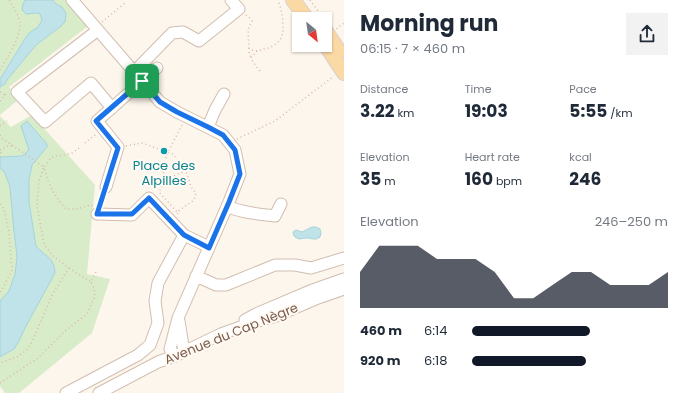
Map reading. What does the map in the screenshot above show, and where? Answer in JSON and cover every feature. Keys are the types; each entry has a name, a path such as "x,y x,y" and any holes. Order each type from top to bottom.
{"main road":[{"path":"293,0 302,12"},
{"path":"304,0 312,12"},
{"path":"332,33 343,67"},
{"path":"331,52 343,67"}],"street":[{"path":"72,0 160,102 223,135 235,150 240,174 178,318 182,336 180,354"},
{"path":"134,72 172,33 183,32 199,41 239,10 231,0"},
{"path":"96,29 17,92 45,122 91,83 112,108"},
{"path":"106,187 118,148 96,121 157,68"},
{"path":"208,127 224,94"},
{"path":"99,211 132,214 149,198 181,232 209,248"},
{"path":"227,206 233,209 276,216 281,204"},
{"path":"66,393 138,355 150,345 158,324 155,301 158,283 181,232"},
{"path":"196,276 216,285 226,285 275,265 296,265 311,268 344,258"},
{"path":"221,334 256,314 310,291 344,279"},
{"name":"Avenue du Cap Nègre","path":"99,393 158,362 180,354 221,334 276,316 344,288"}],"path":[{"path":"0,70 18,38 20,23 14,8 8,0"},
{"path":"249,48 257,51 268,48 276,44 281,38 283,18 278,0"},
{"path":"310,0 319,12"},
{"path":"96,29 125,3"},
{"path":"239,10 252,21 248,30 249,52 253,62 260,71"},
{"path":"332,30 344,23"},
{"path":"251,58 257,51"},
{"path":"229,143 275,120 343,67"},
{"path":"0,92 5,95"},
{"path":"166,179 162,169 168,152 186,116"},
{"path":"0,126 8,121"},
{"path":"85,143 103,129"},
{"path":"0,135 3,139 44,168 49,184 56,198 66,209 77,209 90,205 99,211 106,187"},
{"path":"118,148 142,144 173,154 185,170 191,187 196,194 194,200 178,212"},
{"path":"0,156 0,150 8,146 13,146"},
{"path":"0,383 38,358 65,331 87,314 95,296 94,288 91,282 53,256 44,244 37,206 39,181 50,158 72,153 79,148"},
{"path":"181,232 183,224 178,212 159,192 166,179 185,170"},
{"path":"0,204 4,209 9,232 12,270 0,292"},
{"path":"0,364 17,357 27,350 32,342 52,293 69,268"},
{"path":"91,282 97,270"}],"green space":[{"path":"0,0 25,0 23,4 26,14 40,14 42,20 38,27 29,33 0,79"},
{"path":"53,0 68,0 88,26 9,87 18,100 0,115 0,87 5,84 36,45 60,27 62,7 56,4"},
{"path":"32,115 95,185 87,274 110,279 92,333 19,393 5,393 0,386 0,357 14,349 19,341 51,260 36,246 29,202 29,180 32,165 47,147 47,144 27,121 29,150 22,156 0,157 0,116 11,127"},
{"path":"0,168 5,173 10,187 17,257 15,274 9,291 0,301"}],"water":[{"path":"25,0 53,0 56,4 62,7 66,13 65,22 36,45 5,84 0,87 0,79 23,42 29,33 38,27 42,20 40,14 26,14 22,10"},
{"path":"27,121 47,144 47,147 32,165 29,180 29,202 36,246 51,260 55,273 14,349 0,357 0,301 9,291 15,274 17,257 10,187 5,173 0,168 0,157 22,156 29,150 21,126"},
{"path":"312,227 320,229 320,237 315,239 299,239 294,236 293,232 296,230 302,232"}],"place":[{"name":"Place des Alpilles","path":"164,151"}],"route":[{"path":"142,81 160,102 223,135 235,150 240,174 209,248 184,235 149,198 132,214 97,214 118,148 96,121 142,81"}]}
